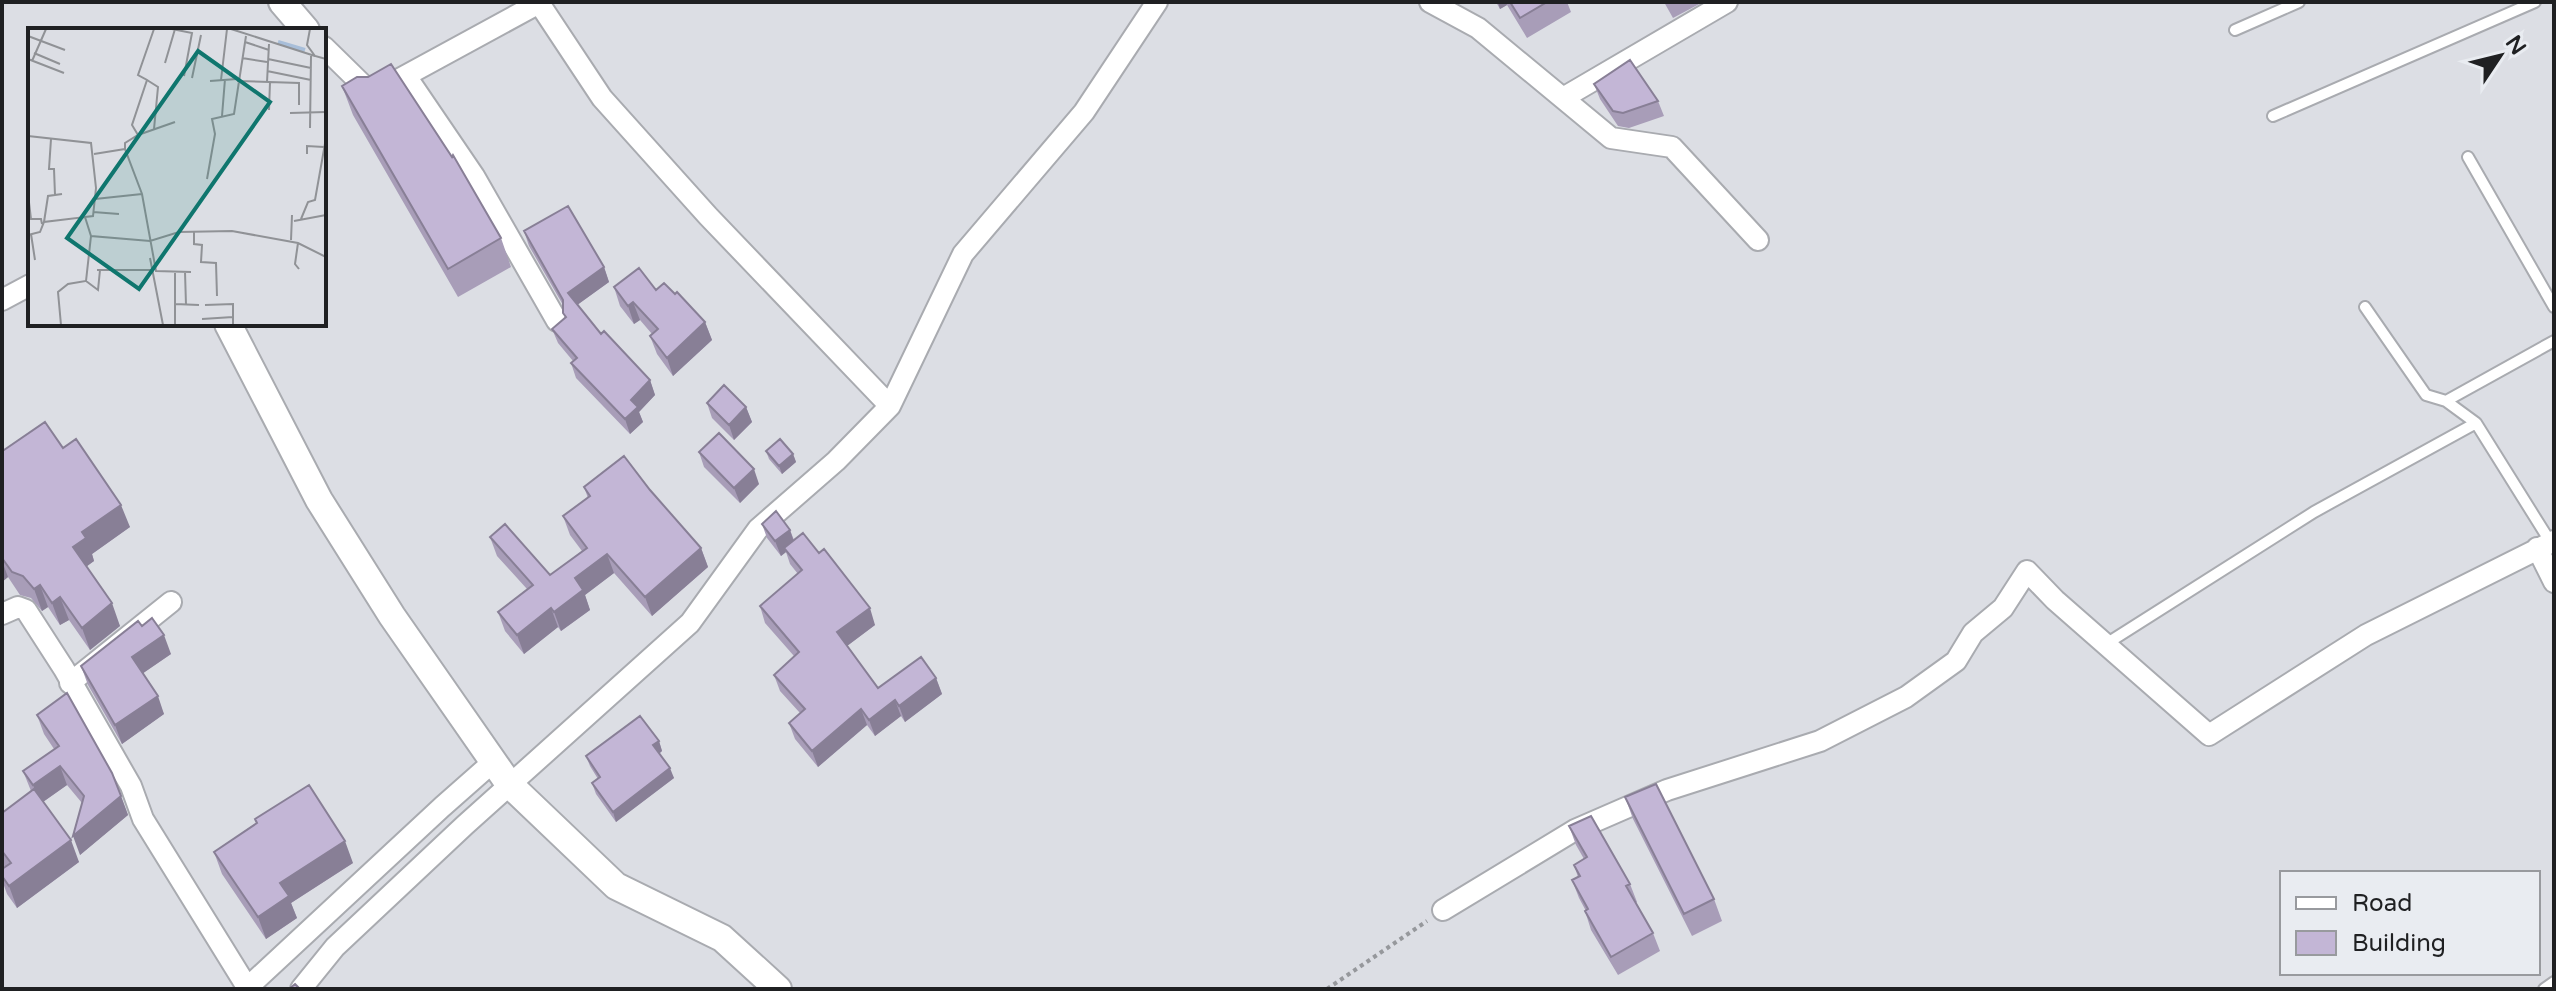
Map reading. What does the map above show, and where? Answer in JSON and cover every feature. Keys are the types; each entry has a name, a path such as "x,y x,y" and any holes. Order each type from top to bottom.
{"street":[{"path":"282,2 304,28"},
{"path":"326,49 372,94 540,2 602,98 708,216 890,406"},
{"path":"301,989 335,947 509,784 690,623 758,529 836,461 890,406 963,254 1084,112 1157,2"},
{"path":"1430,2 1478,28 1611,138 1672,147 1758,240"},
{"path":"1563,98 1727,2"},
{"path":"406,76 474,176 557,321"},
{"path":"2,300 28,286"},
{"path":"229,326 319,500 392,616 509,784 616,886 722,938 778,989"},
{"path":"1443,910 1575,830 1667,790 1820,741 1906,697 1956,661 1973,633 2003,608 2027,571 2209,735 2366,635 2547,544 2554,582"},
{"path":"70,683 171,602"},
{"path":"2,614 18,607 26,610 64,669 131,786 143,819 247,988 493,762"}],"lane":[{"path":"2235,30 2299,2"},
{"path":"2273,116 2511,7 2535,2"},
{"path":"2468,157 2554,307"},
{"path":"2365,307 2426,395 2446,401 2476,423 2547,544"},
{"path":"2446,401 2554,341"},
{"path":"2106,644 2314,512 2476,423"},
{"path":"2544,989 2554,982"}],"path":[{"path":"1327,989 1443,910"}],"building":[{"path":"1510,2 1547,2 1520,18"},
{"path":"1630,60 1658,101 1623,113 1613,111 1594,84"},
{"path":"391,64 453,155 501,238 448,269 342,86 357,77 368,77"},
{"path":"568,206 604,267 568,293 601,334 604,331 650,380 631,400 638,407 625,419 571,363 577,358 552,329 566,317 563,300 524,231"},
{"path":"639,268 656,290 664,283 675,294 677,292 705,322 667,358 650,336 658,329 633,302 628,306 614,287"},
{"path":"724,385 746,407 729,425 707,403"},
{"path":"45,422 63,448 76,439 121,505 82,532 86,538 73,547 112,603 82,628 60,597 52,603 40,585 34,589 23,576 12,572 2,558 2,448 4,450"},
{"path":"719,433 754,469 734,488 699,452"},
{"path":"780,439 793,454 779,466 766,451"},
{"path":"624,456 701,548 645,597 607,554 575,578 583,590 554,612 551,608 517,635 498,612 533,585 490,537 505,524 550,575 587,548 563,516 590,496 584,487"},
{"path":"776,511 790,530 775,541 762,524"},
{"path":"803,533 819,553 824,549 870,608 837,632 878,688 921,657 936,678 899,706 895,700 869,720 861,709 812,751 789,723 805,709 774,675 799,652 760,606 802,570 784,548"},
{"path":"152,618 164,635 132,657 158,696 115,725 81,666 138,621 142,626"},
{"path":"67,693 112,773 121,796 73,836 84,796 60,766 33,785 23,771 59,746 37,715"},
{"path":"640,716 659,741 653,745 670,768 613,812 592,783 600,777 586,756"},
{"path":"1656,784 1714,899 1684,914 1625,797"},
{"path":"309,785 345,841 280,883 289,896 258,917 214,852 257,823 255,819"},
{"path":"34,789 71,840 9,886 2,876 2,869 11,863 2,851 2,813"},
{"path":"1591,816 1630,884 1626,886 1653,933 1611,957 1585,911 1588,909 1572,880 1580,876 1574,865 1587,857 1569,826"}]}
